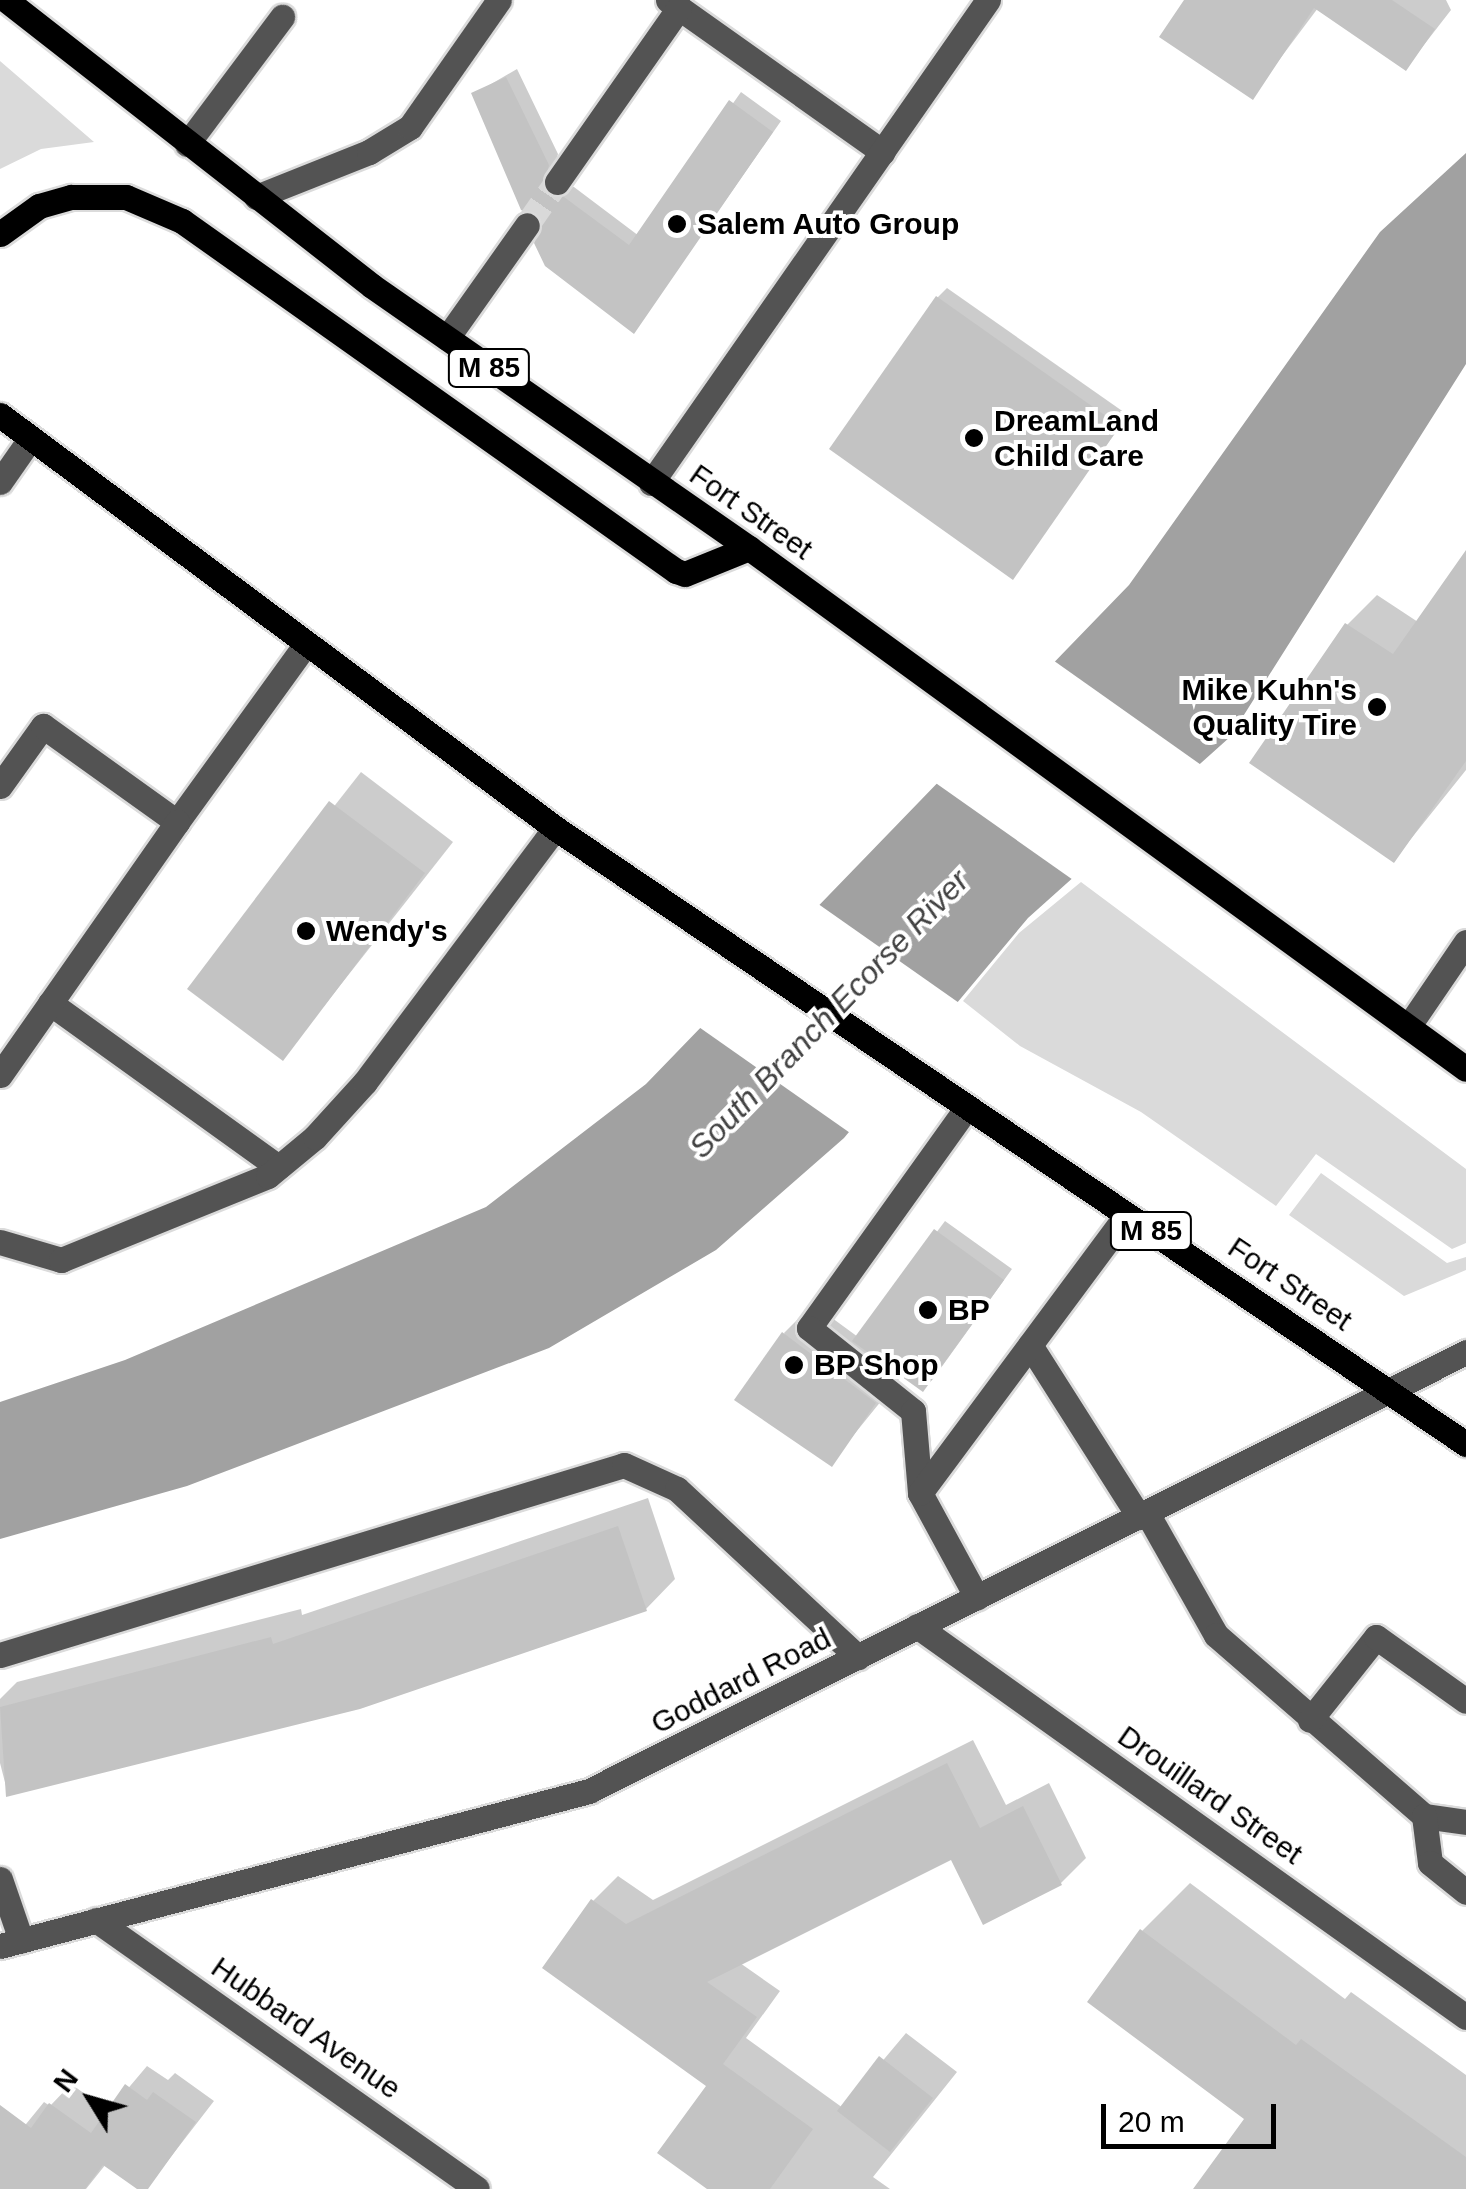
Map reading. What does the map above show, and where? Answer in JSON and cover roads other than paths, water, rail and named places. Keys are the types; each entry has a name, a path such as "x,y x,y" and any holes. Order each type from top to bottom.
{"main road":[{"name":"Fort Street","path":"6,0 256,198 446,338 750,548 982,721 1466,1069"},
{"path":"0,234 55,202 126,197 182,222 676,571 685,574 750,548"},
{"path":"0,401 16,428"},
{"name":"Fort Street","path":"16,428 556,828 965,1110 1466,1444"}],"street":[{"path":"256,198 369,152 410,127 499,0"},
{"path":"652,483 988,0"},
{"path":"557,182 674,4 883,152"},
{"path":"186,144 282,17"},
{"path":"446,338 527,225"},
{"path":"0,482 16,428"},
{"path":"0,1075 306,644"},
{"path":"0,786 42,726 177,822"},
{"path":"0,1242 62,1260 226,1198 278,1168 365,1082 556,828"},
{"path":"1408,1027 1466,942"},
{"path":"50,1003 278,1168"},
{"path":"965,1110 809,1328 913,1410 920,1493 976,1598"},
{"path":"920,1493 1126,1216"},
{"path":"1030,1345 1143,1515 1216,1635 1424,1816 1466,1822"},
{"name":"Goddard Road","path":"10,1943 588,1791 1466,1352"},
{"path":"0,1656 624,1465 678,1490 858,1657"},
{"name":"Drouillard Street","path":"917,1626 1466,2017"},
{"path":"1310,1720 1376,1638 1466,1700"},
{"path":"1424,1816 1430,1863 1466,1892"},
{"path":"0,1879 10,1943"},
{"name":"Hubbard Avenue","path":"96,1920 478,2189"}],"water":[{"name":"South Branch Ecorse River","path":"1466,153 1466,364 1230,737 1028,918 844,1138 716,1250 549,1348 187,1486 0,1539 0,1402 125,1360 486,1207 646,1084 1129,585 1380,232"}],"tunnel":[{"path":"527,225 557,182"}],"place":[{"name":"Salem Auto Group","path":"677,224"},
{"name":"DreamLand Child Care","path":"974,438"},
{"name":"Mike Kuhn's Quality Tire","path":"1377,707"},
{"name":"Wendy's","path":"306,931"},
{"name":"BP","path":"928,1310"},
{"name":"BP Shop","path":"794,1365"}]}
